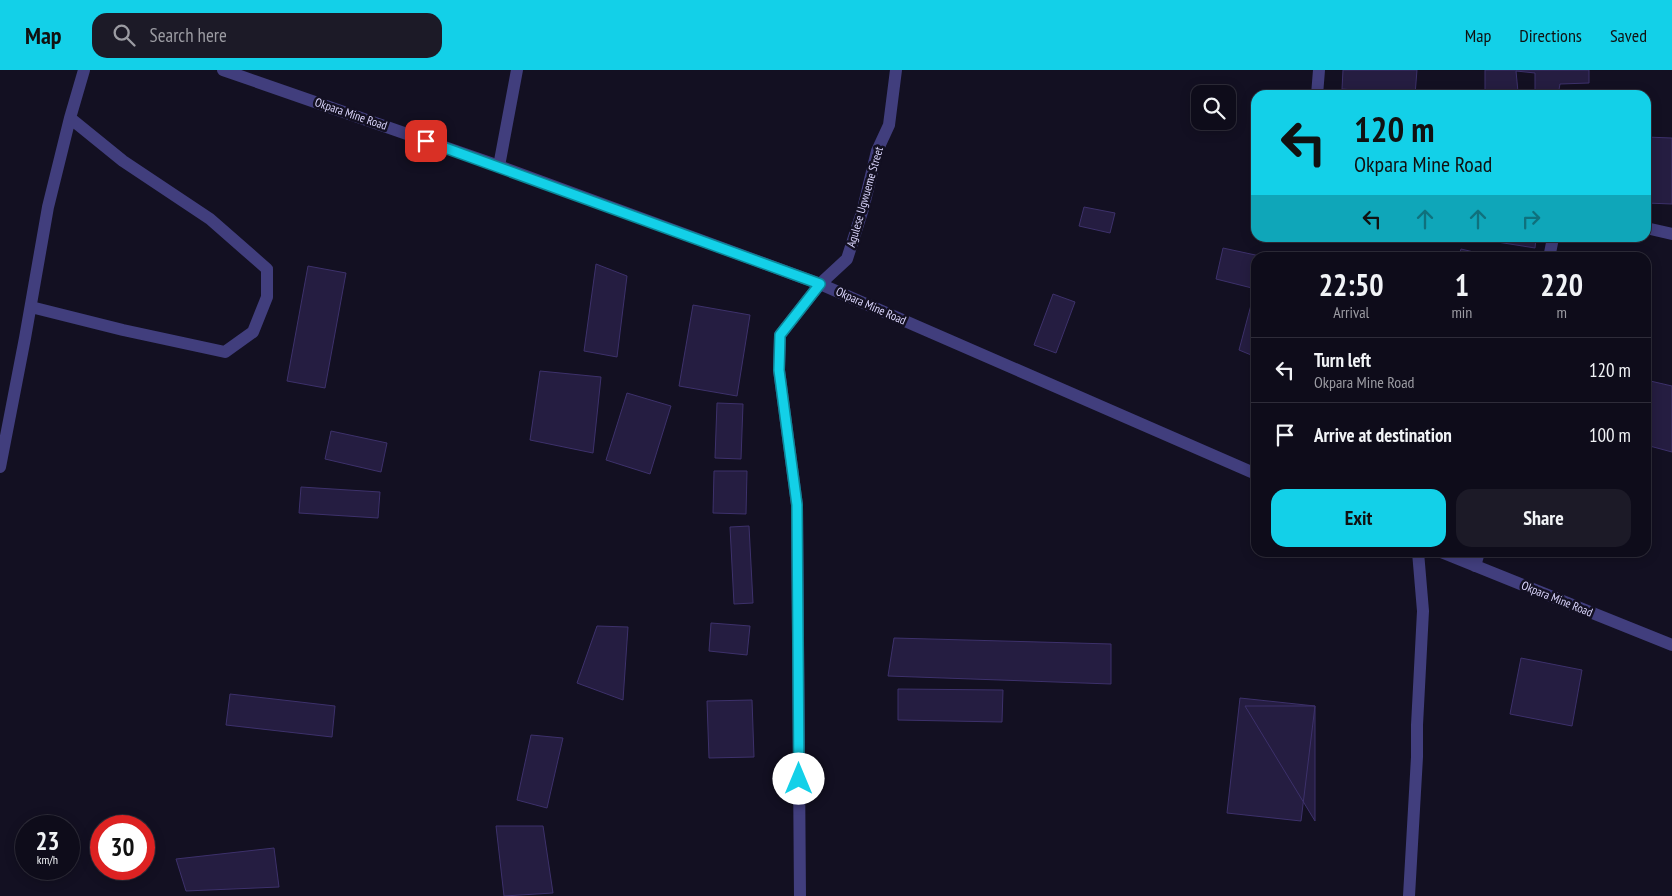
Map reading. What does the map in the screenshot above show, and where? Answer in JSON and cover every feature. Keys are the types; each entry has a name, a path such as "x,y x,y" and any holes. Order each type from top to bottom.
{"street":[{"path":"0,467 48,207 84,70"},
{"name":"Okpara Mine Road","path":"223,70 500,166 820,284 1251,472"},
{"path":"500,166 517,70"},
{"name":"Agulese Ugwueme Street","path":"800,896 797,505 779,370 780,335 820,284 847,259 863,209 877,151 888,125 896,70"},
{"path":"1317,90 1318,70"},
{"path":"31,307 225,352 252,332 267,297 267,269 210,219 123,161 70,118"},
{"path":"1651,229 1672,234"},
{"path":"1409,896 1423,611 1418,557"},
{"name":"Okpara Mine Road","path":"1453,557 1672,645"},
{"path":"1475,566 1478,557"}],"building":[{"path":"1343,70 1417,70 1415,90 1342,89"},
{"path":"1485,70 1589,70 1589,83 1560,84 1559,90 1535,90 1535,73 1516,71 1518,90 1485,90"},
{"path":"1651,137 1672,138 1672,204 1651,203"},
{"path":"1084,207 1115,213 1110,233 1079,226"},
{"path":"1497,242 1536,242 1535,248"},
{"path":"1223,248 1251,254 1251,288 1216,279"},
{"path":"1461,249 1474,252 1460,252"},
{"path":"596,264 627,276 617,357 584,351"},
{"path":"308,266 346,273 325,388 287,381"},
{"path":"1053,294 1075,302 1056,353 1034,345"},
{"path":"693,305 750,315 737,396 679,386"},
{"path":"1251,305 1251,355 1239,350"},
{"path":"540,371 601,377 593,453 530,440"},
{"path":"1651,381 1672,386 1672,452 1651,446"},
{"path":"627,393 671,406 650,474 606,460"},
{"path":"717,403 743,404 741,459 715,458"},
{"path":"331,431 387,443 381,472 325,459"},
{"path":"714,471 747,471 746,514 713,513"},
{"path":"301,487 380,492 378,518 299,513"},
{"path":"749,526 753,603 734,604 730,527"},
{"path":"711,623 750,626 747,655 709,651"},
{"path":"597,626 628,627 623,700 577,683"},
{"path":"894,638 1111,644 1111,684 888,676"},
{"path":"1521,658 1582,670 1572,726 1510,714"},
{"path":"898,689 1003,690 1002,722 898,720"},
{"path":"230,694 335,706 332,737 226,725"},
{"path":"1240,698 1315,706 1301,821 1227,813"},
{"path":"752,700 754,757 709,758 707,701"},
{"path":"1245,706 1315,706 1315,821"},
{"path":"531,735 563,738 547,808 517,800"},
{"path":"496,826 543,826 553,893 504,896"},
{"path":"274,848 279,887 186,891 176,859"}],"route":[{"path":"426,141 500,166 820,284 780,335 779,370 797,505 799,779"}]}
